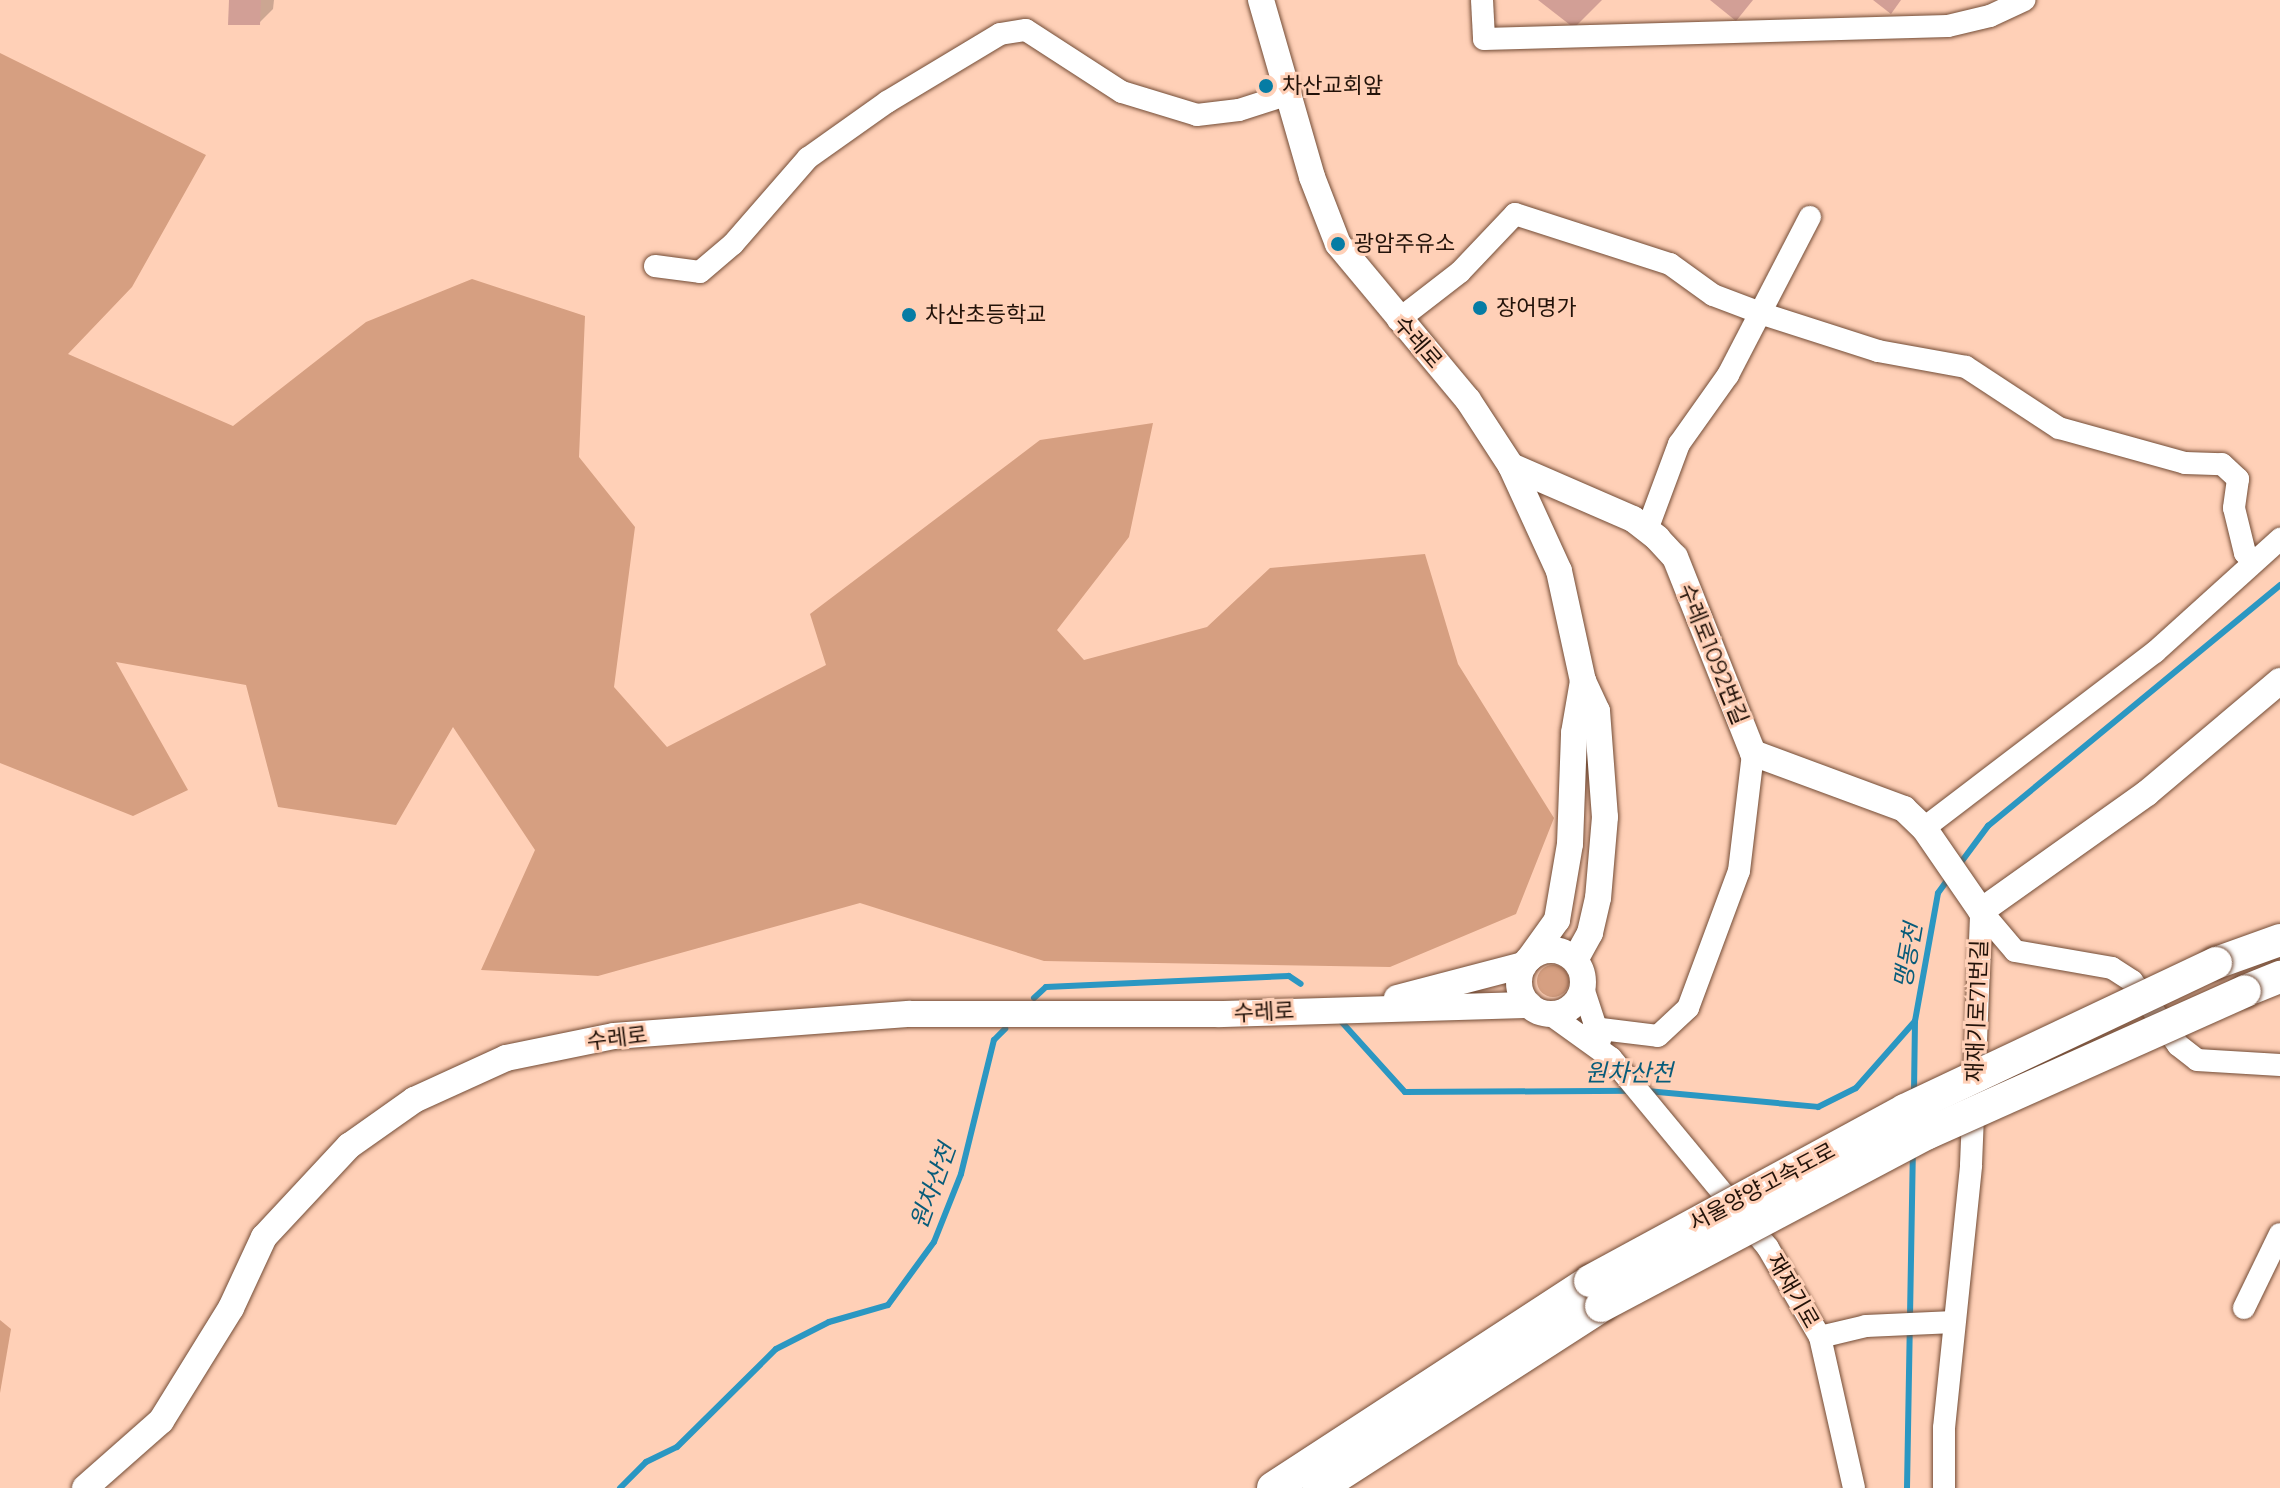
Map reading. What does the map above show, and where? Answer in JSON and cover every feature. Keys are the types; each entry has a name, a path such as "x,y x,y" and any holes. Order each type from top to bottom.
{"highway":[{"name":"서울양양고속도로","path":"1273,1488 1905,1110 2216,963 2280,940"},
{"name":"서울양양고속도로","path":"1319,1488 1596,1293 1928,1133 2280,977"}],"main road":[{"name":"수레로","path":"1261,0 1286,95 1338,244 1398,320 1468,400 1511,466 1559,571 1583,681 1597,711 1605,817 1598,898 1590,933 1575,960"},
{"name":"수레로1092번길","path":"1511,466 1561,485 1647,530 1675,557 1753,753 1904,809 1924,828 1981,911"},
{"name":"수레로","path":"1347,1008 1479,981 1526,962 1557,920 1570,844 1574,733 1583,681"},
{"name":"재재기로71번길","path":"1981,911 2147,793 2280,681"},
{"path":"1552,950 1575,960 1583,988 1571,1007 1539,1009 1520,986 1526,962 1552,950"},
{"name":"수레로","path":"85,1488 161,1421 231,1308 264,1237 349,1146 414,1100 506,1058 614,1036 882,1015 1220,1014 1347,1008 1539,1009"}],"street":[{"path":"1482,0 1484,39 1948,26 1990,16 2024,0"},
{"path":"655,266 700,272 733,244 808,158 887,102 1000,34 1026,30 1122,92 1197,115 1286,95"},
{"path":"1398,320 1460,272 1515,214 1670,264 1713,295 1763,314 1878,351 1966,367 2059,428 2185,463 2222,464 2238,479 2234,508 2245,553 2254,561"},
{"path":"1647,530 1679,444 1728,375 1763,314 1810,217"},
{"path":"1924,828 2155,652 2280,539"},
{"path":"1593,1028 1658,1036 1688,1008 1739,871 1753,753"},
{"path":"1981,911 2015,951 2112,968 2132,981 2178,1045 2197,1060 2280,1065"},
{"name":"재재기로71번길","path":"1944,1488 1954,1322 1971,1165 1981,911"},
{"path":"1583,988 1593,1028 1611,1058"},
{"path":"1539,1009 1611,1058"},
{"name":"재재기로","path":"1611,1058 1768,1248 1820,1337 1854,1488"},
{"path":"2244,1308 2280,1234"},
{"path":"1820,1337 1866,1326 1954,1322"}],"shaded area":[{"path":"0,53 206,155 132,287 68,354 233,426 366,322 472,279 585,316 579,457 635,527 614,687 667,747 826,665 810,614 1040,440 1153,423 1129,537 1057,630 1084,660 1207,627 1270,568 1425,554 1458,664 1554,818 1516,914 1390,967 1044,961 860,903 598,976 481,970 535,850 453,727 396,825 278,807 246,685 116,662 188,790 133,816 0,763"},
{"path":"1553,965 1564,970 1569,981 1564,992 1553,997 1542,992 1537,981 1542,970"},
{"path":"0,1320 11,1329 0,1393"}],"building":[{"path":"229,0 261,0 260,25 228,25"},
{"path":"1538,0 1602,0 1574,28"},
{"path":"1710,0 1753,0 1736,21"},
{"path":"1873,0 1901,0 1891,14"}],"waterway":[{"name":"맹동천","path":"1959,865 1988,826 2280,585"},
{"name":"맹동천","path":"1914,1092 1915,1021 1938,893 1949,878"},
{"name":"원차산천","path":"1034,998 1046,987 1289,976 1301,984"},
{"name":"원차산천","path":"1339,1019 1405,1092 1632,1091"},
{"name":"원차산천","path":"1647,1091 1818,1107 1856,1088 1915,1021"},
{"name":"원차산천","path":"620,1488 646,1462 677,1447 776,1349 829,1322 888,1305 934,1242 961,1174 994,1040 1005,1029"},
{"name":"맹동천","path":"1907,1488 1913,1152"}],"place":[{"name":"차산교회앞","path":"1266,86"},
{"name":"광암주유소","path":"1338,244"},
{"name":"장어명가","path":"1480,308"},
{"name":"차산초등학교","path":"909,315"}]}
